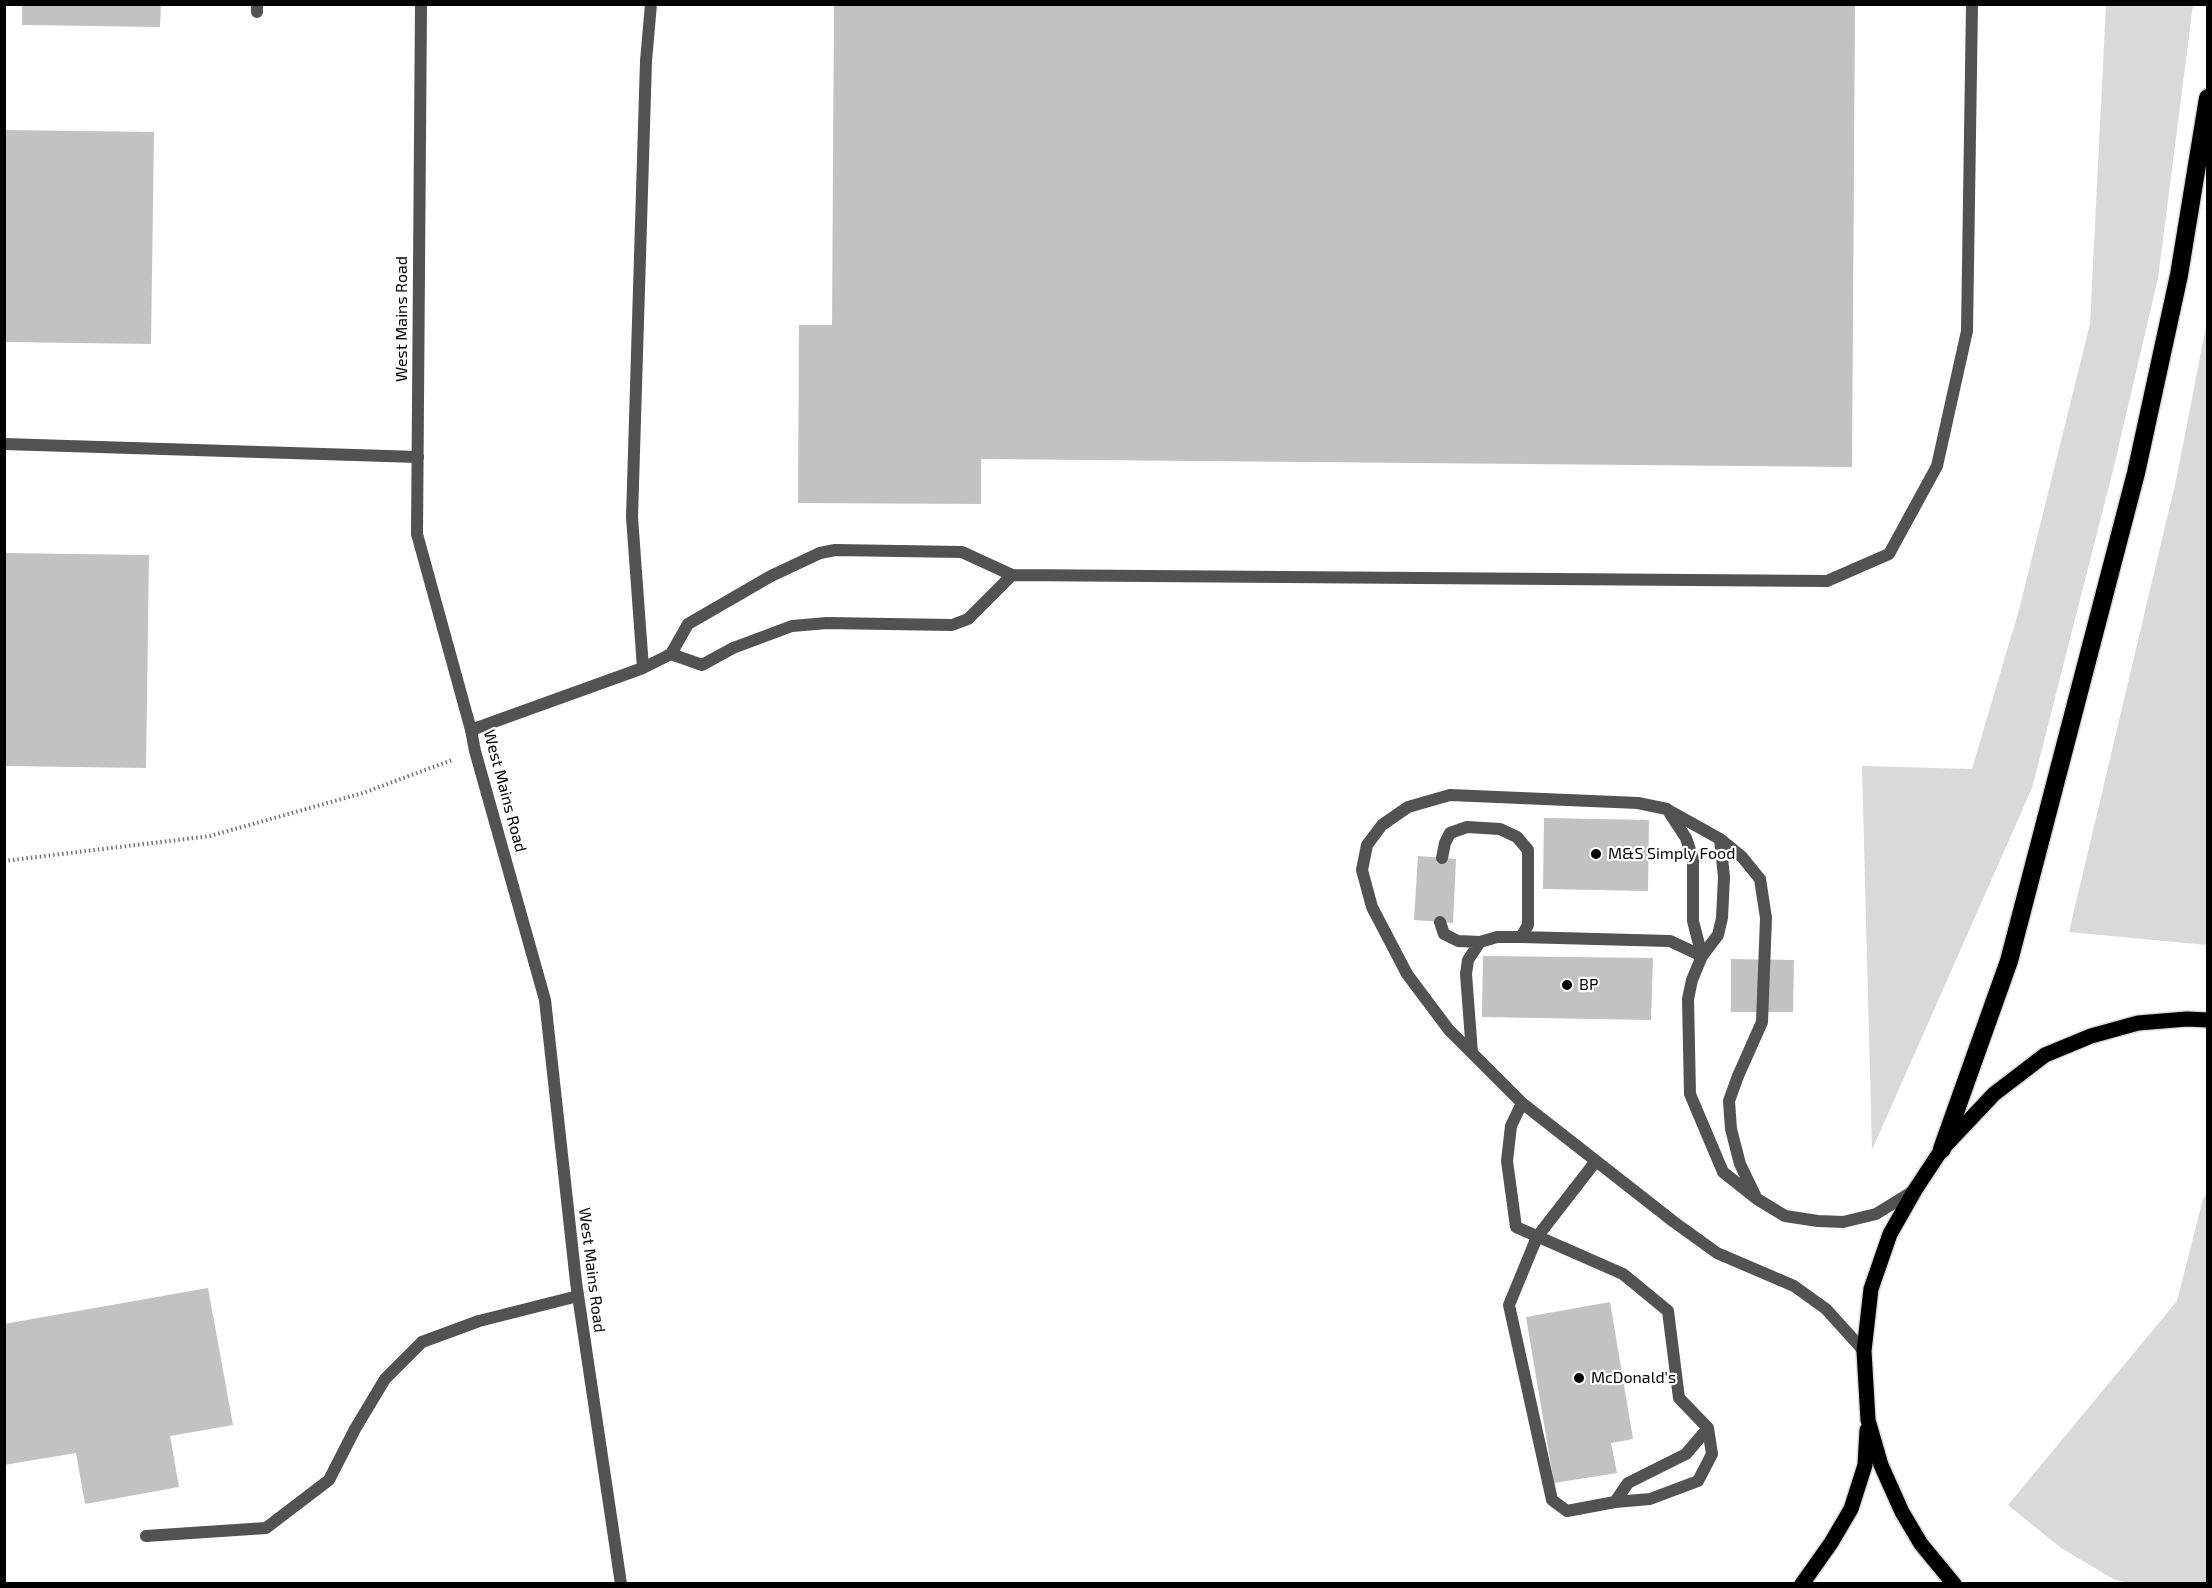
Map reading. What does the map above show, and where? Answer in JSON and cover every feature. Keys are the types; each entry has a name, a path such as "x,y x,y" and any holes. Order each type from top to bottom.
{"highway":[{"path":"1942,1149 2009,961 2136,473 2179,275 2208,98"}],"main road":[{"path":"1802,1584 1831,1543 1851,1509 1864,1465 1868,1420 1864,1351 1871,1289 1890,1234 1942,1149 1994,1094 2044,1055 2091,1036 2138,1023 2187,1019 2208,1020"},
{"path":"1868,1420 1881,1465 1902,1512 1921,1544 1954,1584"}],"street":[{"name":"West Mains Road","path":"421,4 417,534 475,752 545,1000 578,1296 621,1584"},
{"path":"644,668 632,517 645,73 651,4"},
{"path":"471,730 644,668 671,654 688,624 771,576 834,550 962,552 1012,576 1827,581 1889,554 1937,466 1967,331 1972,4"},
{"path":"4,444 418,457"},
{"path":"671,654 702,665 733,648 792,626 827,623 952,625 968,619 1012,576"},
{"path":"1757,1198 1740,1164 1731,1130 1729,1101 1762,1022 1766,918 1760,879 1742,857 1720,839 1667,809 1638,803 1450,795 1408,807 1382,825 1367,845 1362,870 1372,907 1407,974 1449,1030 1522,1103 1596,1161 1718,1253 1794,1286 1826,1309 1864,1351"},
{"path":"1667,809 1686,838 1693,859 1693,921 1702,956"},
{"path":"1442,858 1450,833 1467,827 1500,829 1517,837 1528,850 1528,924 1521,937"},
{"path":"1720,839 1724,877 1722,918 1718,935 1702,956 1692,980 1688,999 1690,1094 1707,1139 1724,1172 1785,1216 1843,1222 1876,1214 1915,1190"},
{"path":"1440,922 1444,934 1458,941 1480,942 1497,938 1521,937 1670,941 1702,956"},
{"path":"1472,1053 1466,974 1468,960 1480,942"},
{"path":"1522,1103 1511,1126 1507,1161 1516,1227 1538,1237 1623,1274 1668,1311 1679,1398 1708,1428 1712,1454 1698,1481 1650,1499 1615,1502 1567,1511 1552,1500 1509,1305 1538,1237 1596,1161"},
{"path":"146,1536 266,1528 329,1480 355,1429 386,1379 422,1342 478,1321 578,1296"},
{"path":"1615,1502 1628,1483 1686,1454 1708,1428"}],"path":[{"path":"4,861 210,836 363,794 475,752"}],"shaded area":[{"path":"2106,5 2193,5 2158,278 2114,466 2032,788 1872,1150 1862,766 1972,769 2019,610 2090,324"},
{"path":"2207,321 2207,945 2069,932 2177,476"},
{"path":"2207,1193 2207,1583 2137,1584 2115,1580 2061,1548 2008,1505 2177,1301 2203,1199"}],"building":[{"path":"22,4 161,4 160,27 22,25"},
{"path":"834,4 1855,4 1852,467 981,459 981,504 798,503 799,325 832,325"},
{"path":"4,130 154,132 151,344 4,342"},
{"path":"4,553 149,555 146,768 4,766"},
{"name":"M&S Simply Food","path":"1544,818 1649,820 1648,891 1543,889"},
{"path":"1418,856 1456,859 1453,923 1414,920"},
{"path":"1483,956 1653,958 1651,1020 1482,1017"},
{"path":"1731,959 1794,960 1793,1012 1731,1012"},
{"path":"208,1288 233,1425 170,1436 179,1487 85,1504 76,1453 4,1465 4,1324"},
{"name":"McDonald's","path":"1610,1302 1633,1439 1611,1443 1617,1473 1554,1483 1526,1317"}],"place":[{"name":"M&S Simply Food","path":"1596,854"},
{"name":"BP","path":"1567,985"},
{"name":"McDonald's","path":"1579,1378"}]}
